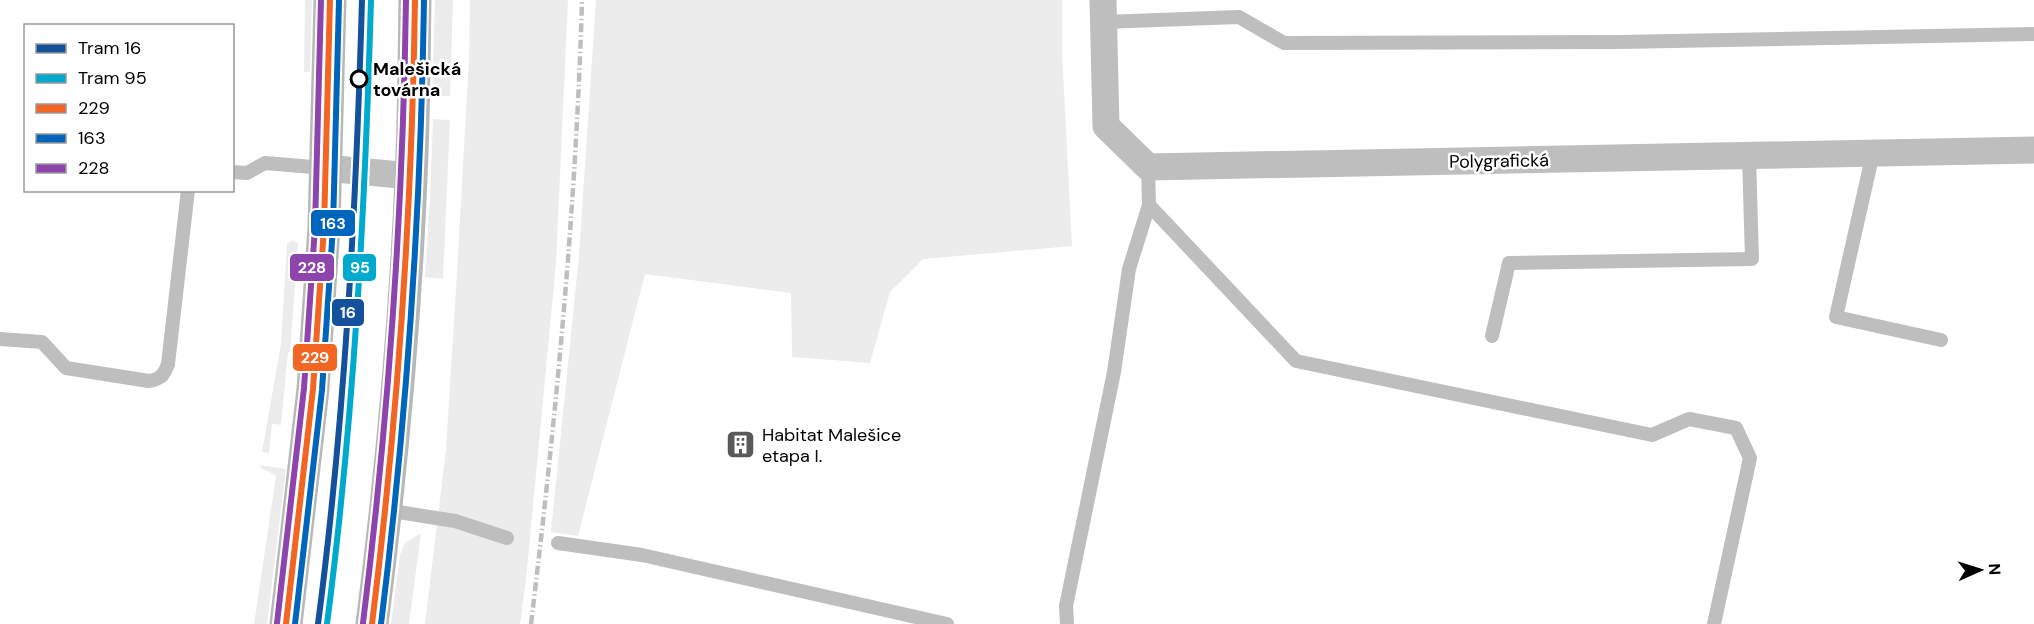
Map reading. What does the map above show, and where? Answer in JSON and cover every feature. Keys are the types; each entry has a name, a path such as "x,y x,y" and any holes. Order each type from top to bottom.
{"main road":[{"path":"286,624 297,544 313,388 322,259 330,0"},
{"path":"372,624 386,510 403,324 411,176 415,0"}],"street":[{"path":"1103,11 1106,126 1148,167"},
{"name":"Polygrafická","path":"1148,167 2034,150"},
{"path":"325,168 411,176"}],"lane":[{"path":"1103,11 1239,17 1284,43 1618,42 2034,34"},
{"path":"1873,153 1836,317 1941,340"},
{"path":"1492,336 1509,263 1752,259 1749,156"},
{"path":"234,172 247,173 266,163 325,168"},
{"path":"1067,624 1066,606 1114,372 1129,269 1149,205 1148,167"},
{"path":"0,339 42,342 66,368 149,381 158,379 165,373 168,364 188,192"},
{"path":"1149,205 1296,361 1652,435 1689,419 1736,428 1750,458 1714,624"},
{"path":"386,510 455,521 507,538"},
{"path":"558,543 642,555 947,624"}],"shaded area":[{"path":"305,0 312,0 310,72 304,72"},
{"path":"435,0 453,0 450,96 432,96"},
{"path":"470,0 568,0 556,263 520,624 425,624 446,449 469,59"},
{"path":"596,0 1062,0 1062,52 1072,246 923,259 890,292 870,363 792,357 791,293 645,274 578,536 551,532 579,255"},
{"path":"433,119 450,120 443,279 425,277"},
{"path":"293,240 298,244 290,352 288,352 281,425 272,424 269,453 262,452 281,344 287,244"},
{"path":"261,465 286,469 267,624 254,624 276,476 260,467"},
{"path":"421,533 409,624 391,624 400,555 405,543"}],"railway":[{"path":"531,624 564,313 575,157 582,0"}],"tram line":[{"name":"16","path":"318,624 335,469 348,313 362,0"},
{"name":"95","path":"327,624 344,469 357,313 371,0"}],"transit line":[{"name":"228","path":"277,623 304,388 315,227 321,0"},
{"name":"229","path":"286,624 313,389 324,227 330,0"},
{"name":"163","path":"295,624 322,390 333,227 339,0"},
{"name":"228","path":"363,623 380,467 393,312 402,156 406,0"},
{"name":"229","path":"372,624 389,468 402,313 411,157 415,0"},
{"name":"163","path":"381,624 398,468 411,312 420,156 424,0"}],"place":[{"name":"Malešická továrna","path":"359,79"},
{"name":"Habitat Malešice etapa I.","path":"741,445"}]}
